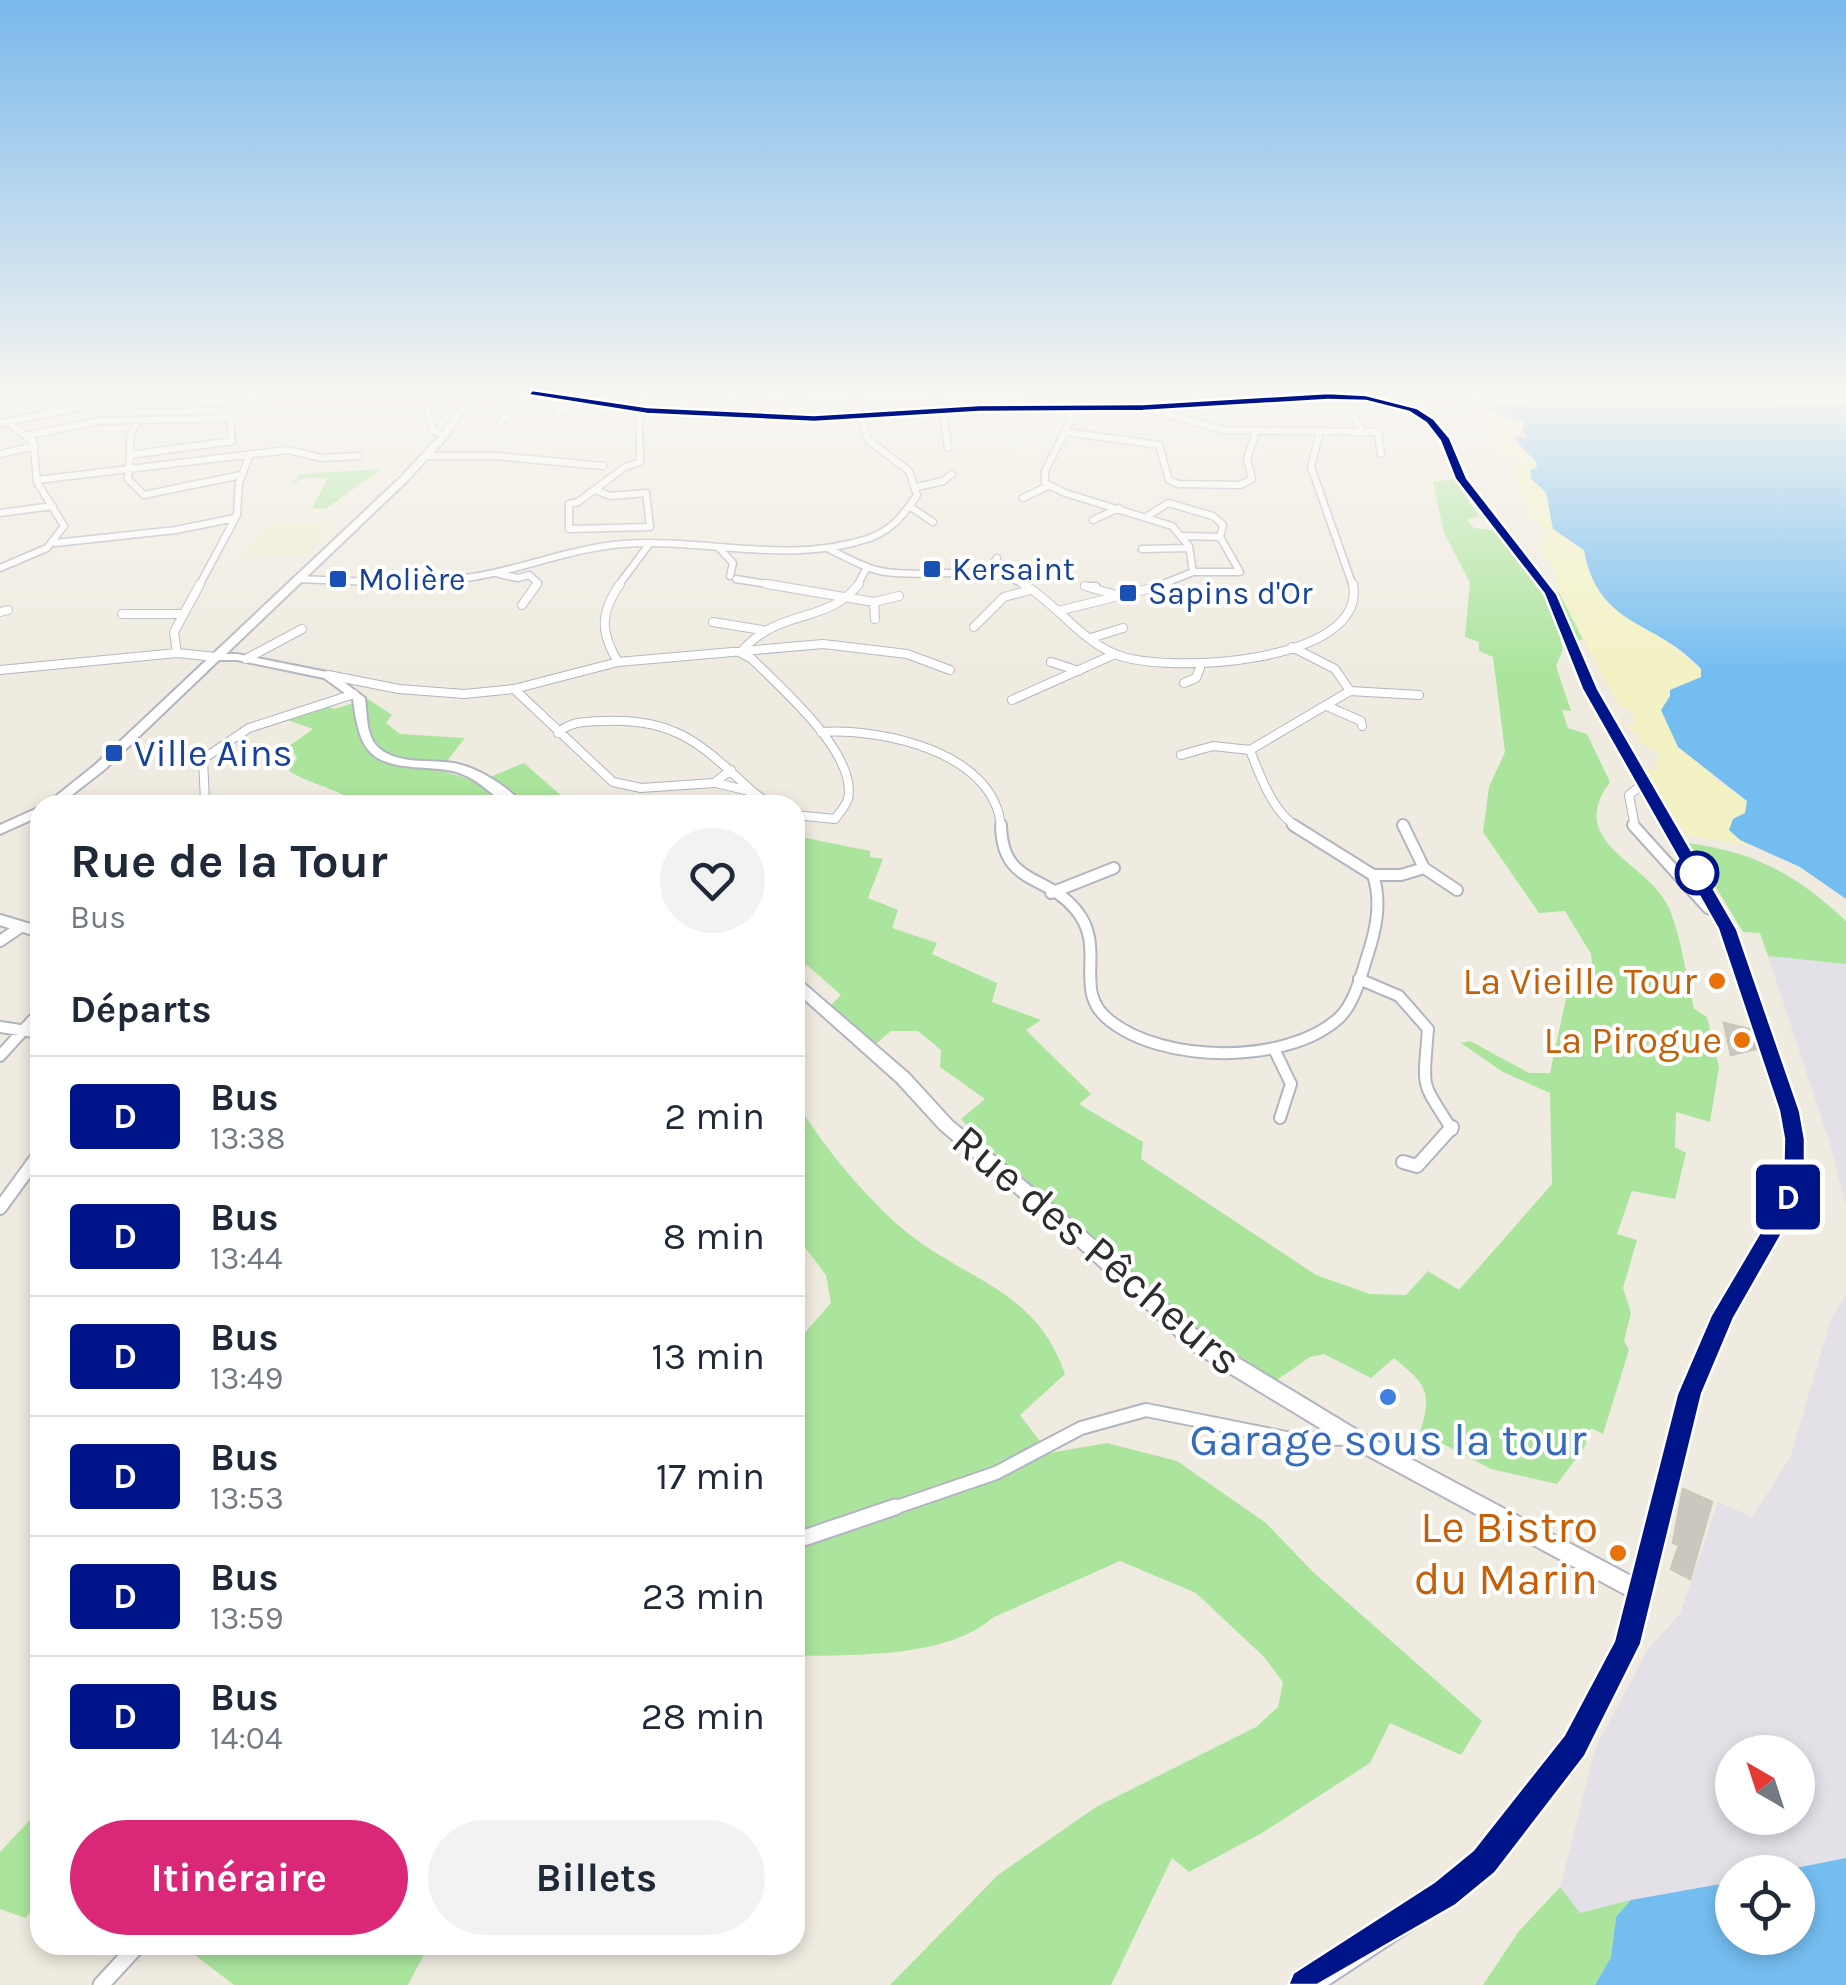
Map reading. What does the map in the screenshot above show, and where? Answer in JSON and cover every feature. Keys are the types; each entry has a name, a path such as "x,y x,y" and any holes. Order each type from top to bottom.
{"street":[{"path":"40,486 64,526 55,542"},
{"path":"135,486 144,494 185,486"},
{"path":"176,653 174,632 236,516 240,486"},
{"path":"64,795 100,767 396,486"},
{"path":"595,490 611,496 646,493 650,527 569,529 569,504 601,486"},
{"path":"297,579 440,581 588,550 650,543 768,552 826,548 890,526 912,508 917,486"},
{"path":"1024,498 1048,486 1148,516 1184,536 1220,537"},
{"path":"826,548 864,565 988,572 1014,578 1115,654 1200,668 1292,647 1318,635 1343,616 1353,602 1356,585 1318,486"},
{"path":"1305,1985 1445,1893 1484,1862 1510,1834 1574,1745 1627,1644 1690,1394 1724,1315 1780,1218 1794,1184 1794,1139 1789,1111 1735,949 1718,911 1590,689 1550,594 1466,486"},
{"path":"1058,611 1160,586 1193,572 1240,572 1220,537 1223,525 1213,516 1168,502 1148,516"},
{"path":"0,513 53,506"},
{"path":"912,508 933,522"},
{"path":"1093,520 1120,508"},
{"path":"0,568 55,542 176,530 236,516"},
{"path":"1184,536 1193,572"},
{"path":"740,652 762,630 848,600 861,586 864,565 854,541"},
{"path":"618,662 602,634 603,615 620,582 650,543"},
{"path":"718,548 732,563 733,577 848,600 874,602 899,596"},
{"path":"1142,549 1190,548"},
{"path":"988,572 997,558"},
{"path":"497,572 518,578 529,575 538,583 522,604"},
{"path":"1085,586 1120,596"},
{"path":"1160,586 1184,602 1196,602"},
{"path":"974,627 1004,597 1030,590"},
{"path":"874,602 875,619"},
{"path":"122,614 182,614"},
{"path":"713,622 762,630"},
{"path":"1091,638 1123,628"},
{"path":"246,658 302,629"},
{"path":"0,670 176,653 246,658 422,691 464,694 514,689 618,662 823,644 907,654 950,670"},
{"path":"1292,647 1330,666 1347,681 1350,691"},
{"path":"740,652 752,659 820,732 835,750 852,786 843,812 835,818 805,816"},
{"path":"1012,700 1115,654"},
{"path":"1051,662 1080,672"},
{"path":"1184,683 1196,678 1200,668"},
{"path":"328,674 359,698 365,738 376,750 392,760 458,768 480,777 505,795"},
{"path":"514,689 613,782 627,787 714,782 753,792"},
{"path":"1181,755 1213,746 1250,750 1350,691 1419,695"},
{"path":"207,795 202,759 250,728 354,694"},
{"path":"1328,707 1361,721 1362,726"},
{"path":"540,716 568,724 664,722 682,729 757,795"},
{"path":"558,733 568,724"},
{"path":"820,732 868,734 966,768 988,790 998,808 998,842 1003,855 1015,869 1076,907 1093,946 1086,985 1098,1010 1112,1023 1153,1041 1254,1052 1274,1049 1342,1016 1359,979 1381,902 1374,875"},
{"path":"1250,750 1261,780 1287,821 1374,875 1400,875 1424,868"},
{"path":"714,782 731,770"},
{"path":"1643,784 1630,795 1633,825 1708,908 1718,911"},
{"path":"0,830 30,819"},
{"path":"1403,824 1424,868 1457,890"},
{"path":"1052,894 1114,868"},
{"path":"0,920 30,930"},
{"path":"0,941 19,928"},
{"path":"1359,979 1375,981 1396,994 1428,1028 1420,1078 1425,1098 1453,1128 1417,1166 1403,1162"},
{"name":"Rue des Pêcheurs","path":"805,992 902,1078 998,1172 1076,1234 1200,1345 1355,1439 1639,1592"},
{"path":"0,1056 30,1023"},
{"path":"0,1028 30,1032"},
{"path":"1274,1049 1290,1084 1280,1118"},
{"path":"0,1208 30,1167"},
{"path":"805,1539 996,1473 1110,1416 1146,1410 1286,1438 1355,1439"},
{"path":"101,1985 129,1955"}],"shaded area":[{"path":"329,522 311,554 244,555 266,524"},
{"path":"1768,956 1846,964 1846,1205 1829,1141"},
{"path":"1846,1294 1846,1858 1815,1864 1815,1855 1715,1855 1715,1885 1580,1913 1560,1887 1595,1749 1648,1649 1680,1614 1718,1502 1752,1517 1790,1458 1830,1322"}],"green space":[{"path":"324,486 358,486 325,509 312,508"},
{"path":"1434,486 1458,486 1479,516 1467,520 1474,528 1492,530 1544,590 1559,592 1583,640 1560,639 1563,649 1556,666 1571,711 1562,710 1568,728 1587,734 1610,782 1599,803 1597,821 1603,837 1659,892 1669,908 1694,1009 1707,1017 1719,1067 1710,1122 1676,1112 1675,1147 1686,1153 1675,1199 1632,1191 1617,1234 1637,1240 1623,1288 1631,1313 1624,1341 1629,1350 1603,1434 1591,1428 1584,1448 1557,1484 1491,1469 1420,1432 1426,1407 1424,1389 1394,1358 1371,1378 1324,1354 1310,1357 1277,1380 1179,1318 1096,1240 1005,1166 961,1119 985,1099 940,1067 941,1050 918,1031 891,1031 876,1044 831,1005 841,995 805,966 805,838 870,851 870,857 883,859 868,898 898,910 892,928 937,943 932,954 997,983 992,1002 1041,1020 1026,1030 1091,1094 1079,1104 1143,1142 1141,1159 1316,1275 1370,1294 1406,1295 1428,1271 1459,1290 1552,1184 1550,1093 1503,1072 1461,1043 1470,1041 1529,1073 1550,1073 1568,989 1593,974 1591,954 1565,911 1539,913 1483,832 1489,787 1505,752 1493,657 1479,651 1479,642 1465,637 1470,583 1444,532"},
{"path":"368,699 392,715 386,723 400,734 465,738 440,770 478,782 524,763 561,795 343,795 289,771 297,758 289,746 313,729 285,719 327,706 334,709"},
{"path":"1689,843 1756,860 1810,891 1846,921 1846,964 1768,956 1760,933 1743,932"},
{"path":"805,1116 854,1180 897,1224 1015,1302 1052,1344 1065,1374 1020,1415 1049,1453 1107,1443 1177,1461 1266,1523 1313,1572 1482,1721 1461,1755 1390,1723 1370,1763 1262,1833 1189,1872 1172,1858 1111,1985 890,1985 998,1875 1096,1807 1256,1727 1278,1707 1283,1682 1264,1657 1196,1593 1120,1561 992,1618 951,1641 898,1652 805,1656 805,1333 831,1303 826,1275 805,1247"},
{"path":"30,1820 30,1913 25,1918 0,1909 0,1852"},
{"path":"1560,1887 1580,1913 1631,1900 1616,1917 1611,1957 1595,1985 1483,1985 1519,1931"},
{"path":"195,1955 424,1955 408,1985 234,1985"}],"sand":[{"path":"1519,486 1541,486 1570,543 1584,550 1669,644 1701,669 1701,677 1677,688 1714,779 1747,801 1740,840 1752,846 1685,835 1646,769 1658,770 1654,762 1661,755 1638,741 1637,734 1623,725 1635,724 1633,711 1621,707 1606,682 1559,592 1553,566 1536,545 1544,544 1548,534 1530,514"}],"water":[{"path":"1539,486 1846,486 1846,899 1800,867 1740,840 1729,830 1733,819 1745,813 1747,801 1678,747 1661,710 1670,690 1701,677 1701,669 1602,595 1591,576 1584,550 1553,529 1546,492"},
{"path":"1846,1858 1846,1985 1595,1985 1611,1957 1616,1917 1631,1900 1715,1885 1715,1955 1815,1955 1815,1864"}],"building":[{"name":"La Pirogue","path":"1724,1023 1749,1029 1756,1049 1731,1055"},
{"path":"1683,1489 1712,1502 1690,1579 1671,1569 1679,1545 1673,1543"}],"bus line":[{"name":"D","path":"1305,1985 1445,1893 1484,1862 1510,1834 1574,1745 1627,1644 1690,1394 1724,1315 1780,1218 1794,1184 1794,1127 1727,929 1590,689 1550,594 1466,486"}],"place":[{"name":"Kersaint","path":"932,569"},
{"name":"Molière","path":"338,579"},
{"name":"Sapins d'Or","path":"1128,593"},
{"name":"Ville Ains","path":"114,753"},
{"name":"La Vieille Tour","path":"1717,981"},
{"name":"La Pirogue","path":"1742,1040"},
{"name":"Garage sous la tour","path":"1388,1397"},
{"name":"Le Bistro du Marin","path":"1618,1553"}]}
